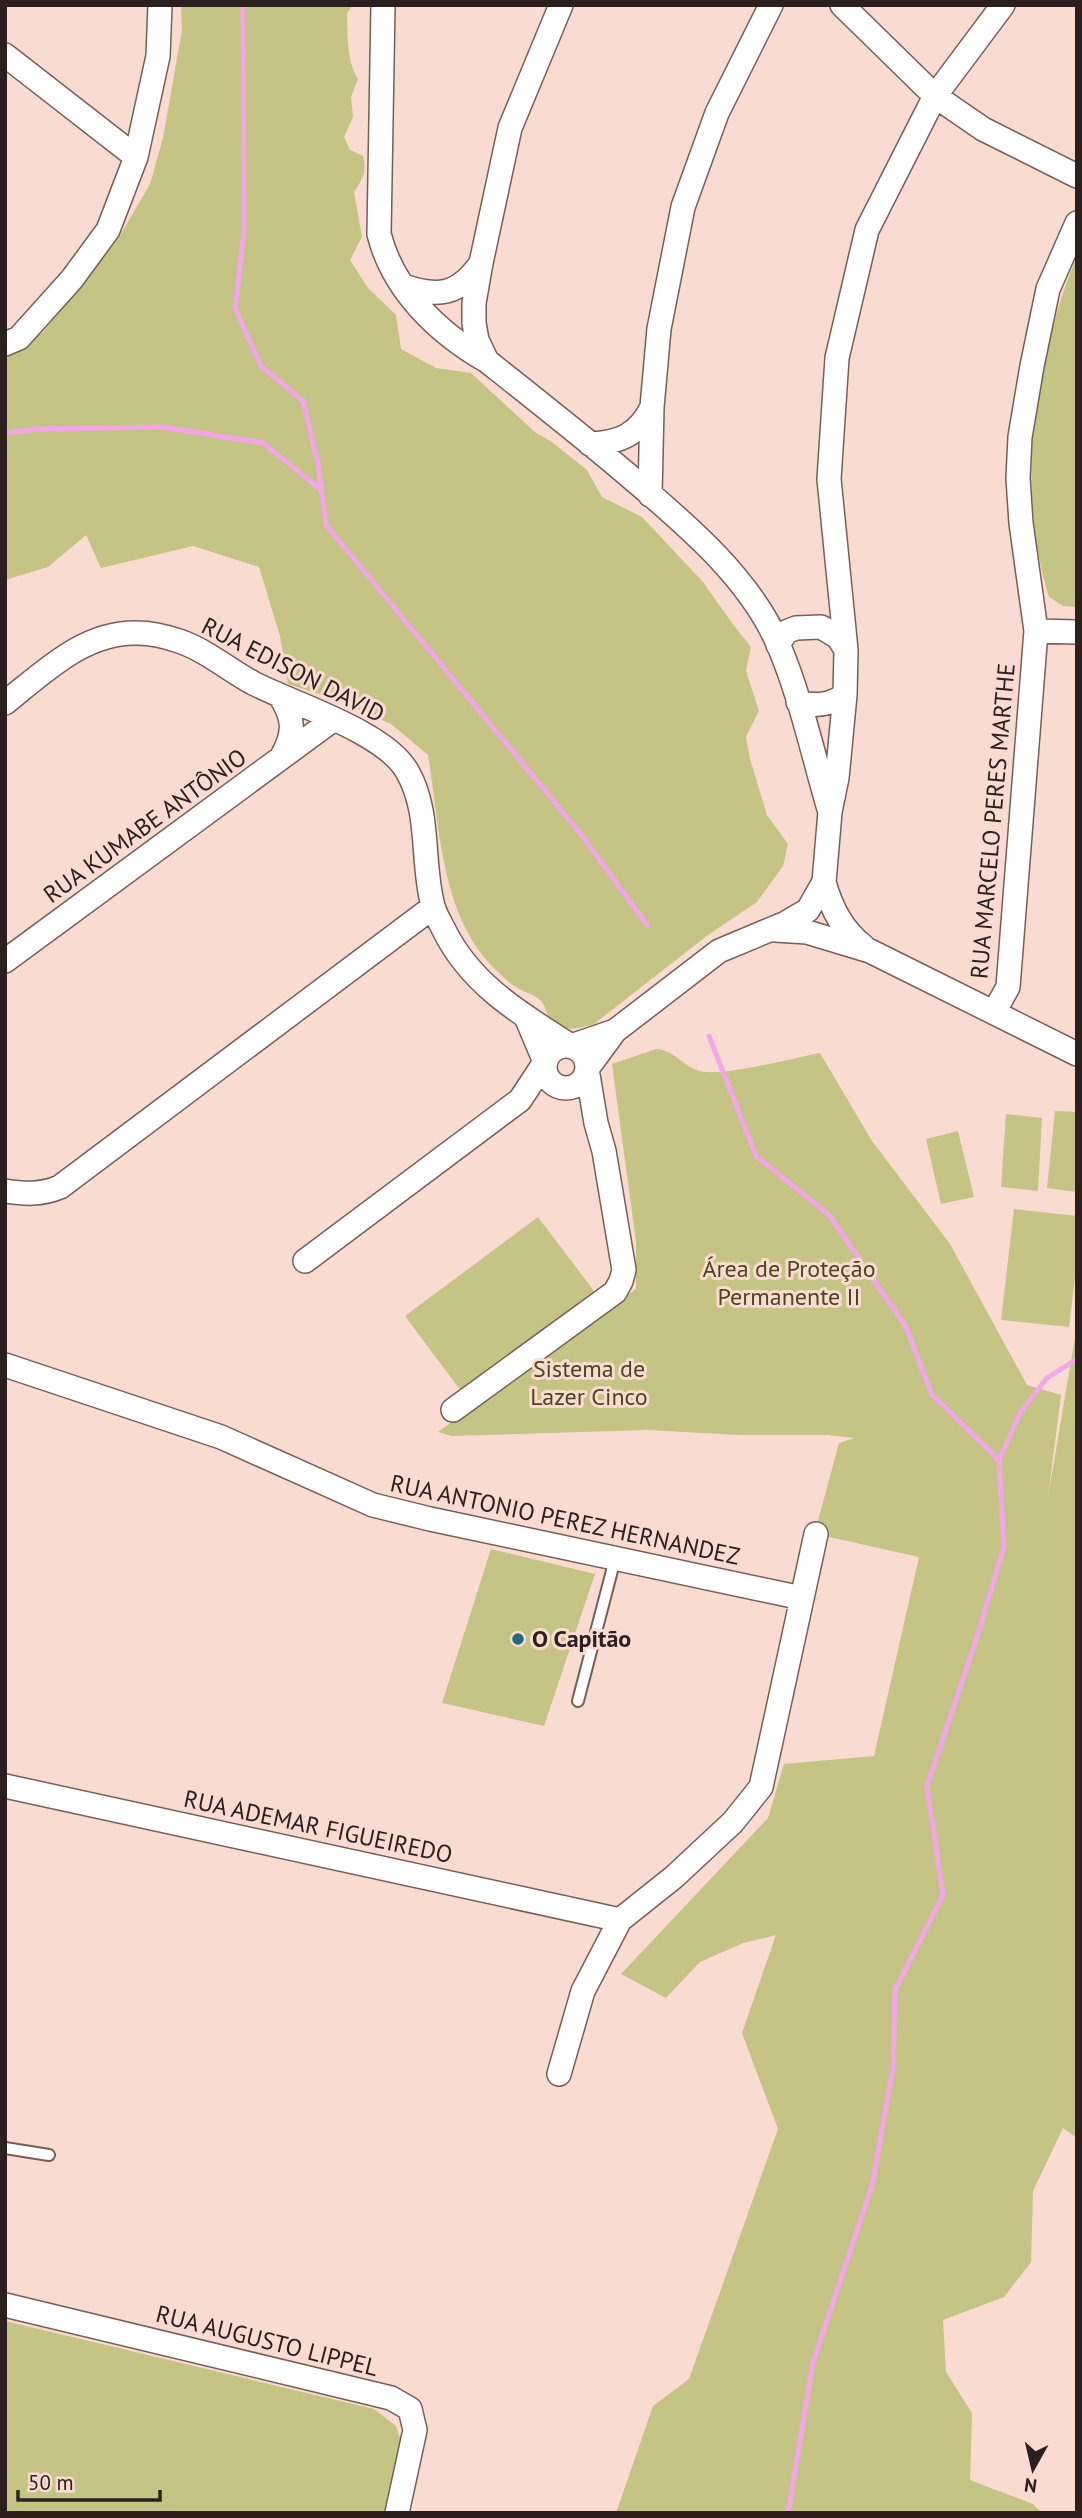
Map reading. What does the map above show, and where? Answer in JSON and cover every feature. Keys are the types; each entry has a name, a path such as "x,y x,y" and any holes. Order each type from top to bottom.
{"street":[{"path":"10,337 72,279 108,230 136,157 158,56 160,5"},
{"path":"383,5 379,234 385,258 417,306 470,351 487,361 590,444 705,542 759,611 778,645 798,702 830,812"},
{"path":"487,361 477,340 474,323 474,303 481,263 510,128 561,5"},
{"path":"650,495 652,407 659,329 683,207 717,113 771,5"},
{"path":"842,5 935,96 983,130 1077,176"},
{"path":"870,951 852,937 839,921 828,899 824,882 845,695 846,650 829,479 837,358 867,230 935,96 1003,5"},
{"path":"5,55 136,157"},
{"name":"RUA MARCELO PERES MARTHE","path":"994,1012 1008,987 1036,631 1017,478 1020,438 1048,289 1077,223"},
{"path":"403,286 422,292 450,291 464,284 481,263"},
{"path":"590,444 606,443 625,437 642,424 652,407"},
{"path":"778,645 786,632 796,628 821,627 838,636 846,650"},
{"name":"RUA MARCELO PERES MARTHE","path":"1036,631 1077,632"},
{"name":"RUA EDISON DAVID","path":"5,703 78,647 97,639 138,633 181,642 280,696 334,719 390,750 407,770 417,794 433,907 452,946 480,982 526,1017 571,1046"},
{"path":"798,702 819,705 837,701 845,695"},
{"name":"RUA KUMABE ANTÔNIO","path":"280,696 289,710 292,729 288,746 281,758"},
{"name":"RUA KUMABE ANTÔNIO","path":"5,961 334,719"},
{"path":"813,933 803,924 824,882"},
{"path":"5,1191 30,1194 48,1192 60,1187 433,907"},
{"path":"520,1100 577,1085 586,1076 587,1069 615,1031 719,951 786,923 808,910"},
{"path":"764,931 783,929 813,933 870,951 1077,1054"},
{"name":"RUA EDISON DAVID","path":"526,1017 545,1062"},
{"path":"305,1261 520,1100 555,1049 615,1031"},
{"path":"453,1410 615,1292 621,1281 624,1270 587,1069 584,1056 571,1046"},
{"path":"545,1062 547,1078 564,1088 596,1123"},
{"name":"RUA ANTONIO PEREZ HERNANDEZ","path":"5,1365 221,1437 373,1505 802,1598"},
{"path":"559,2074 583,1991 620,1920 674,1877 733,1822 761,1787 816,1534"},
{"name":"RUA ADEMAR FIGUEIREDO","path":"5,1786 620,1920"},
{"name":"RUA AUGUSTO LIPPEL","path":"5,2305 391,2398 410,2409 415,2430 397,2513"}],"lane":[{"path":"578,1701 615,1559"},
{"path":"5,2148 49,2155"}],"green space":[{"path":"181,5 353,5 347,13 348,39 351,64 358,79 351,97 353,117 344,137 350,150 363,156 365,166 362,179 354,192 362,237 350,260 368,288 396,315 401,349 436,368 471,373 536,433 552,442 587,470 602,497 642,517 703,582 751,647 746,671 759,711 746,737 767,815 788,844 783,866 757,902 708,935 594,1024 570,1029 554,1024 540,1000 508,981 477,948 463,924 453,897 440,840 428,755 391,724 335,699 288,684 280,636 259,567 193,546 101,568 86,535 48,567 5,580 5,358 43,332 118,239 150,184 163,138 182,30"},
{"path":"1077,256 1077,607 1063,606 1049,597 1033,512 1032,468 1040,381 1062,296"},
{"path":"656,1049 668,1052 694,1069 711,1072 741,1069 820,1053 872,1141 950,1244 1027,1385 1061,1395 1048,1497 1077,1326 1077,2138 1063,2128 1033,2191 1031,2262 1004,2297 943,2320 946,2372 972,2413 970,2480 1033,2504 1042,2513 616,2513 653,2406 689,2379 778,2129 742,2033 776,1935 743,1943 700,1962 666,1998 621,1974 768,1818 784,1764 874,1756 919,1557 829,1537 818,1521 839,1443 855,1438 648,1430 452,1436 438,1432 636,1289 636,1242 612,1064"},
{"path":"1055,1111 1077,1112 1077,1192 1047,1188"},
{"path":"1006,1114 1042,1118 1038,1191 1001,1187"},
{"path":"958,1131 974,1197 941,1204 926,1139"},
{"path":"1014,1209 1077,1216 1077,1261 1069,1327 1001,1320"},
{"path":"538,1217 594,1291 461,1391 405,1316"},
{"name":"O Capitão","path":"491,1549 595,1574 544,1726 442,1703"},
{"path":"5,2321 374,2409 396,2426 402,2444 387,2513 5,2513"}],"waterway":[{"path":"243,5 244,231 235,308 261,366 303,401 318,464 326,525 580,833 647,925"},
{"path":"5,433 37,429 162,427 263,443 320,489"},
{"path":"709,1036 756,1156 829,1215 906,1327 932,1395 999,1460 1004,1547 927,1786 943,1895 895,1990 893,2067 872,2186 813,2362 788,2513"},
{"path":"999,1460 1020,1413 1047,1378 1077,1359"}],"place":[{"name":"O Capitão","path":"518,1639"}],"park label":[{"name":"Área de Proteção Permanente II","path":"789,1283"},
{"name":"Sistema de Lazer Cinco","path":"589,1383"}]}
